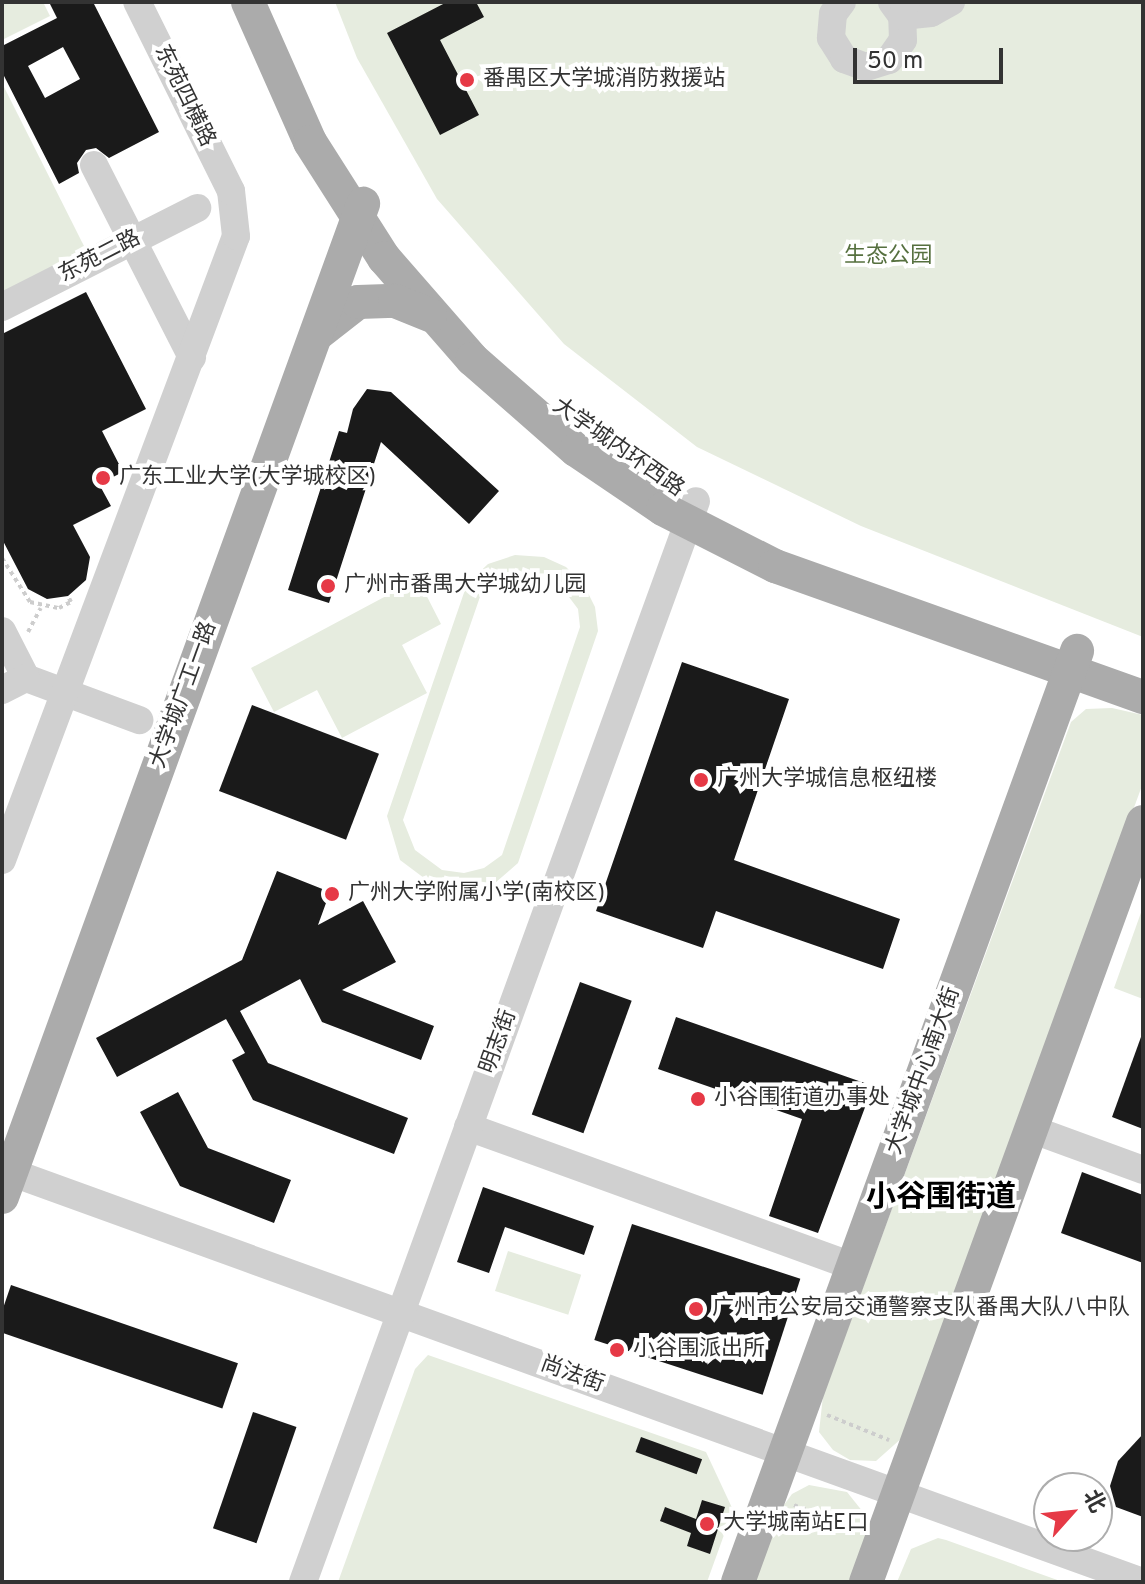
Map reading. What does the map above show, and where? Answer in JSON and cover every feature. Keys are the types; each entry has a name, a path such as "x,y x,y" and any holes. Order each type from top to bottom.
{"main road":[{"name":"大学城内环西路","path":"248,2 288,101 355,194 430,315 537,419 609,475 692,512 817,558 1073,661 1143,673"},
{"name":"大学城内环西路","path":"272,2 296,64 355,194 510,365 692,512"},
{"name":"大学城广工一路","path":"5,1179 314,337 355,194"},
{"name":"大学城广工一路","path":"2,1131 355,194"},
{"path":"314,337 358,302 395,301 430,315"},
{"path":"1073,661 1143,697"},
{"name":"大学城中心南大街","path":"738,1582 1073,661"},
{"path":"866,1582 1143,822"}],"street":[{"name":"东苑四横路","path":"2,860 234,249 237,223 231,191 137,2"},
{"path":"842,2 833,14 831,38 854,65 889,60 903,40 897,9 931,13 951,2"},
{"path":"94,165 192,357"},
{"name":"东苑二路","path":"2,307 197,208"},
{"name":"明志街","path":"303,1582 692,512"},
{"path":"2,631 14,684 64,692 139,720"},
{"path":"468,1127 853,1266"},
{"path":"1031,1129 1143,1170"},
{"name":"尚法街","path":"5,1179 400,1313 898,1494 1033,1537"},
{"name":"尚法街","path":"1073,1552 1142,1582"}],"path":[{"path":"2,558 25,598 42,608 59,608 71,602 68,596"},
{"path":"12,578 20,574"},
{"path":"34,621 42,608"},
{"path":"818,1411 899,1444"},
{"path":"785,1502 867,1533"}],"green space":[{"path":"2,2 43,2 50,16 2,40"},
{"name":"生态公园","path":"335,2 1143,2 1143,637 861,526 697,447 564,344 437,199 357,58"},
{"path":"2,83 87,252 2,295"},
{"path":"515,555 544,557 566,567 584,585 595,607 598,631 518,863 495,883 466,891 436,887 400,860 387,816 467,584 488,564","holes":["519,571 557,581 578,609 580,627 502,855 484,868 464,873 442,870 415,850 403,820 482,591 498,577"]},
{"path":"418,579 441,624 402,645 427,693 342,738 317,690 274,712 251,668"},
{"path":"1112,708 1143,715 1143,783 903,1437 876,1461 850,1460 833,1450 819,1432 823,1396 1071,722 1086,709"},
{"path":"1143,907 1143,999 1114,988"},
{"path":"508,1251 581,1275 568,1315 495,1291"},
{"path":"428,1355 706,1452 733,1510 707,1582 338,1582 415,1369"},
{"path":"809,1485 847,1492 863,1512 867,1531 851,1582 755,1582 781,1509 792,1494"},
{"path":"938,1538 1063,1582 897,1582 911,1549"}],"building":[{"path":"49,2 93,2 159,132 109,158 96,148 86,150 77,163 79,173 59,184 2,72 2,46 57,18","holes":["63,47 80,79 45,98 28,66"]},
{"path":"447,2 476,2 484,17 440,40 479,115 440,135 387,33"},
{"path":"86,292 146,409 102,431 123,472 99,484 111,506 73,525 90,557 86,580 68,596 47,599 28,589 2,539 2,334"},
{"path":"367,389 391,392 499,491 469,524 381,442 329,603 288,590 339,431 347,433 353,409"},
{"name":"广州大学城信息枢纽楼","path":"682,662 789,699 734,860 900,919 883,969 716,911 703,948 596,911"},
{"path":"252,705 379,754 346,840 219,791"},
{"path":"277,871 330,892 318,925 363,901 396,962 342,990 434,1026 421,1060 322,1022 300,979 240,1011 268,1063 408,1118 394,1154 253,1100 232,1060 245,1053 226,1019 117,1077 96,1038 242,960"},
{"path":"580,982 632,1001 583,1133 532,1114"},
{"path":"676,1017 873,1086 818,1233 769,1216 802,1119 658,1069"},
{"path":"1143,1038 1143,1129 1112,1117"},
{"path":"178,1092 208,1148 291,1180 274,1223 180,1186 140,1112"},
{"path":"1082,1172 1143,1195 1143,1263 1061,1233"},
{"path":"483,1187 594,1226 584,1255 505,1227 489,1273 457,1262"},
{"name":"广州市公安局交通警察支队番禺大队八中队","path":"632,1224 800,1279 763,1395 594,1340"},
{"path":"11,1285 238,1363 222,1409 2,1333 2,1311"},
{"path":"253,1412 296,1427 256,1543 213,1528"},
{"path":"1143,1434 1143,1517 1116,1507 1113,1477 1118,1461"},
{"path":"641,1437 702,1459 697,1474 636,1452"},
{"name":"大学城南站E口","path":"702,1500 725,1507 710,1554 687,1546 691,1533 660,1521 665,1507 696,1519"}],"place":[{"name":"番禺区大学城消防救援站","path":"467,80"},
{"name":"广东工业大学(大学城校区)","path":"103,478"},
{"name":"广州市番禺大学城幼儿园","path":"328,586"},
{"name":"广州大学城信息枢纽楼","path":"701,780"},
{"name":"广州大学附属小学(南校区)","path":"332,894"},
{"name":"小谷围街道办事处","path":"698,1099"},
{"name":"广州市公安局交通警察支队番禺大队八中队","path":"696,1309"},
{"name":"小谷围派出所","path":"617,1350"},
{"name":"大学城南站E口","path":"707,1524"}],"district":[{"name":"小谷围街道","path":"941,1199"}]}
